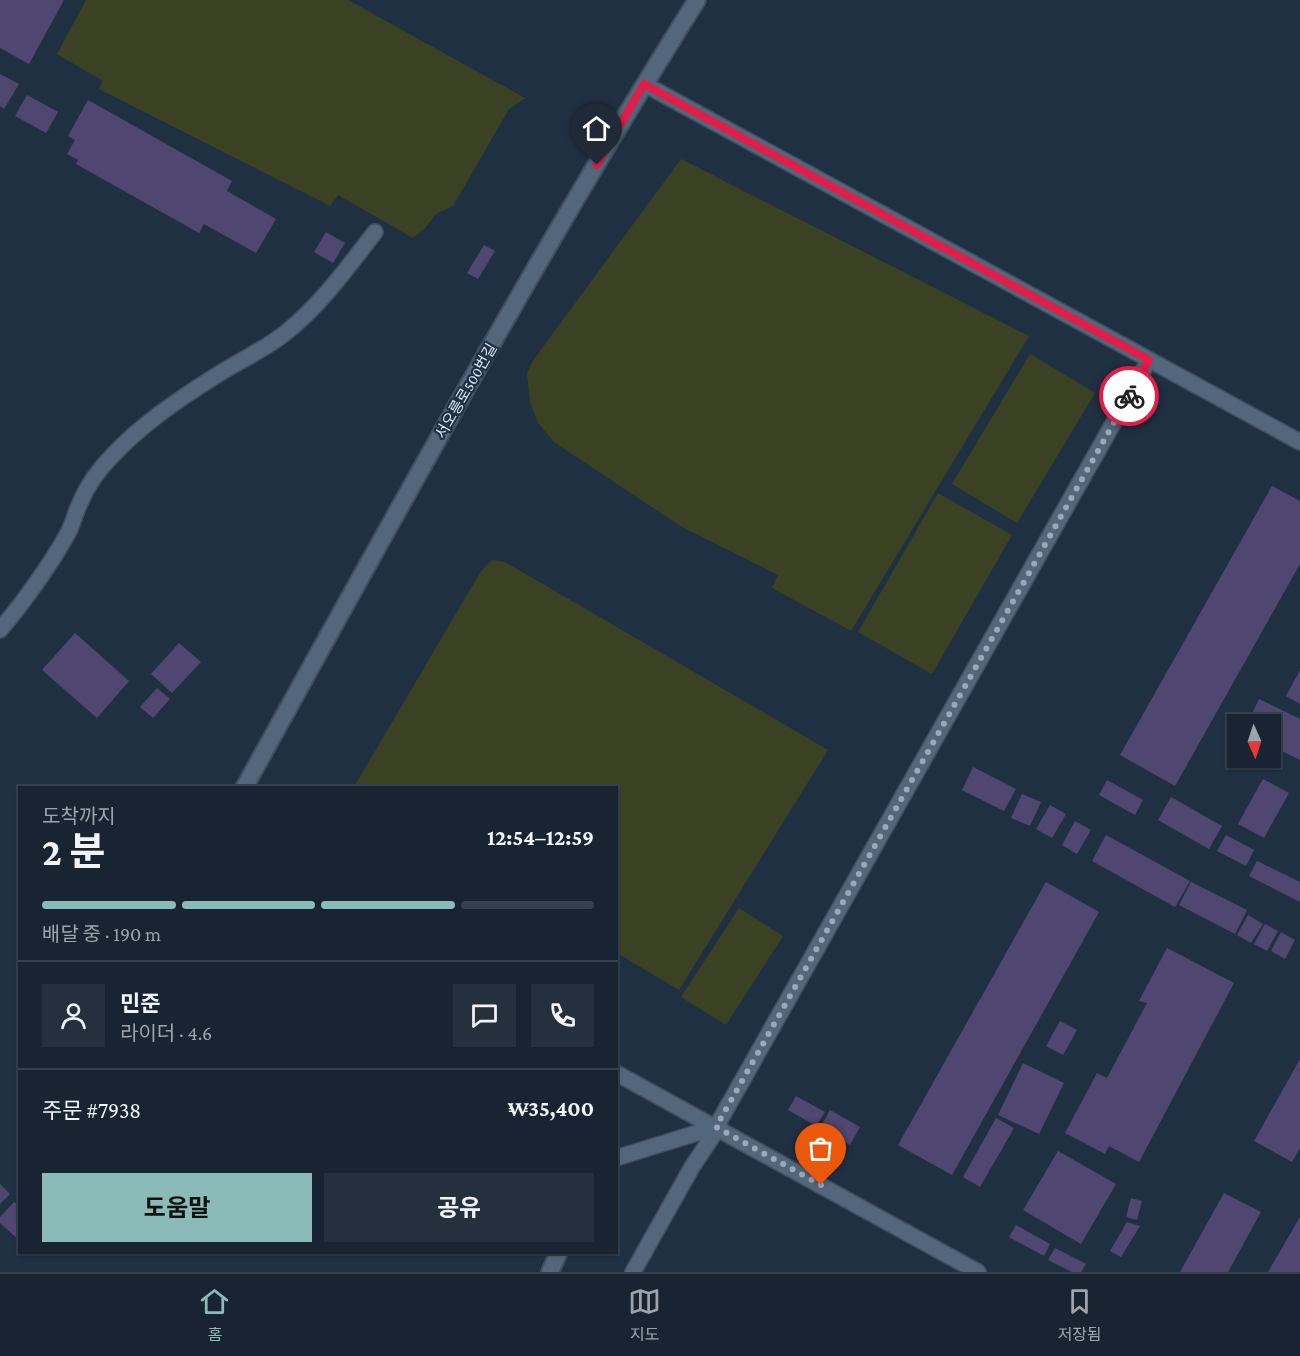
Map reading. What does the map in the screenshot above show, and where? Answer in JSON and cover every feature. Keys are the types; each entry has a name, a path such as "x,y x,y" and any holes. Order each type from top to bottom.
{"street":[{"name":"서오릉로500번길","path":"245,786 432,451 644,84 697,0"},
{"path":"550,1272 558,1254"}],"lane":[{"path":"644,84 1300,442"},
{"path":"0,630 15,612 69,532 80,502 93,479 112,456 134,433 175,403 286,333 334,284 375,232"},
{"path":"633,1272 692,1167 717,1128 1149,360"},
{"path":"618,1074 978,1272"},
{"path":"618,1157 717,1128"}],"green space":[{"path":"86,0 348,0 525,98 509,109 453,206 436,214 413,238 338,195 330,206 99,89 103,81 57,54"},
{"path":"681,159 1029,336 851,631 772,588 778,575 682,527 554,442 538,423 530,402 527,374 532,362"},
{"path":"1030,354 1095,393 1017,523 952,484"},
{"path":"938,493 1012,535 932,674 858,632"},
{"path":"492,560 505,562 828,750 679,990 618,954 618,786 355,786 481,571"},
{"path":"739,908 783,936 726,1025 681,997"}],"building":[{"path":"0,0 64,0 29,64 0,48"},
{"path":"0,74 19,84 4,109 0,106"},
{"path":"27,95 58,112 46,133 15,116"},
{"path":"88,100 232,181 227,191 276,219 256,253 204,224 199,233 76,164 78,160 67,154 75,140 68,136"},
{"path":"326,232 345,243 333,263 314,252"},
{"path":"484,245 495,251 478,279 467,273"},
{"path":"1272,486 1300,501 1300,564 1175,786 1120,755"},
{"path":"75,633 129,681 97,718 42,670"},
{"path":"179,643 201,662 172,693 151,674"},
{"path":"1300,670 1300,704 1286,696"},
{"path":"157,688 170,699 153,718 140,707"},
{"path":"1259,699 1300,719 1300,760 1281,750 1281,714 1252,714"},
{"path":"973,767 1016,789 1004,811 962,790"},
{"path":"1263,779 1289,793 1264,838 1238,824"},
{"path":"1107,780 1143,800 1135,815 1099,795"},
{"path":"1022,794 1041,802 1030,826 1011,818"},
{"path":"1171,797 1222,826 1209,849 1158,820"},
{"path":"1050,805 1066,814 1052,838 1036,829"},
{"path":"1075,821 1091,830 1077,854 1062,845"},
{"path":"1106,835 1190,881 1175,907 1092,861"},
{"path":"1226,835 1254,850 1246,866 1217,851"},
{"path":"1257,861 1300,882 1300,902 1249,876"},
{"path":"1046,882 1099,912 952,1175 898,1145"},
{"path":"1191,882 1247,910 1235,934 1179,905"},
{"path":"1248,915 1263,924 1251,943 1237,935"},
{"path":"1265,924 1278,931 1267,951 1254,944"},
{"path":"1281,932 1295,940 1285,959 1271,951"},
{"path":"1167,948 1234,983 1139,1162 1109,1146 1105,1154 1065,1133 1097,1073 1107,1078 1147,1003 1139,1001"},
{"path":"1060,1021 1077,1030 1063,1055 1046,1046"},
{"path":"1300,1059 1300,1148 1292,1162 1254,1141"},
{"path":"1023,1063 1064,1083 1039,1134 998,1115"},
{"path":"796,1096 825,1112 816,1126 788,1110"},
{"path":"830,1110 860,1127 850,1145 820,1128"},
{"path":"996,1118 1014,1128 980,1187 963,1177"},
{"path":"1058,1151 1116,1184 1081,1244 1023,1210"},
{"path":"0,1184 10,1194 0,1204"},
{"path":"1224,1193 1261,1212 1228,1272 1180,1272"},
{"path":"1131,1198 1142,1201 1137,1220 1126,1217"},
{"path":"14,1202 18,1205 18,1239 0,1223 0,1217"},
{"path":"1300,1217 1300,1272 1268,1272"},
{"path":"1127,1222 1140,1226 1121,1257 1110,1251"},
{"path":"1016,1225 1050,1244 1044,1256 1009,1237"},
{"path":"1055,1248 1086,1264 1081,1272 1072,1272 1048,1260"}],"way so far":[{"path":"821,1185 716,1127 1129,396"}],"route":[{"path":"597,165 644,84 1149,360 1129,396"}]}
